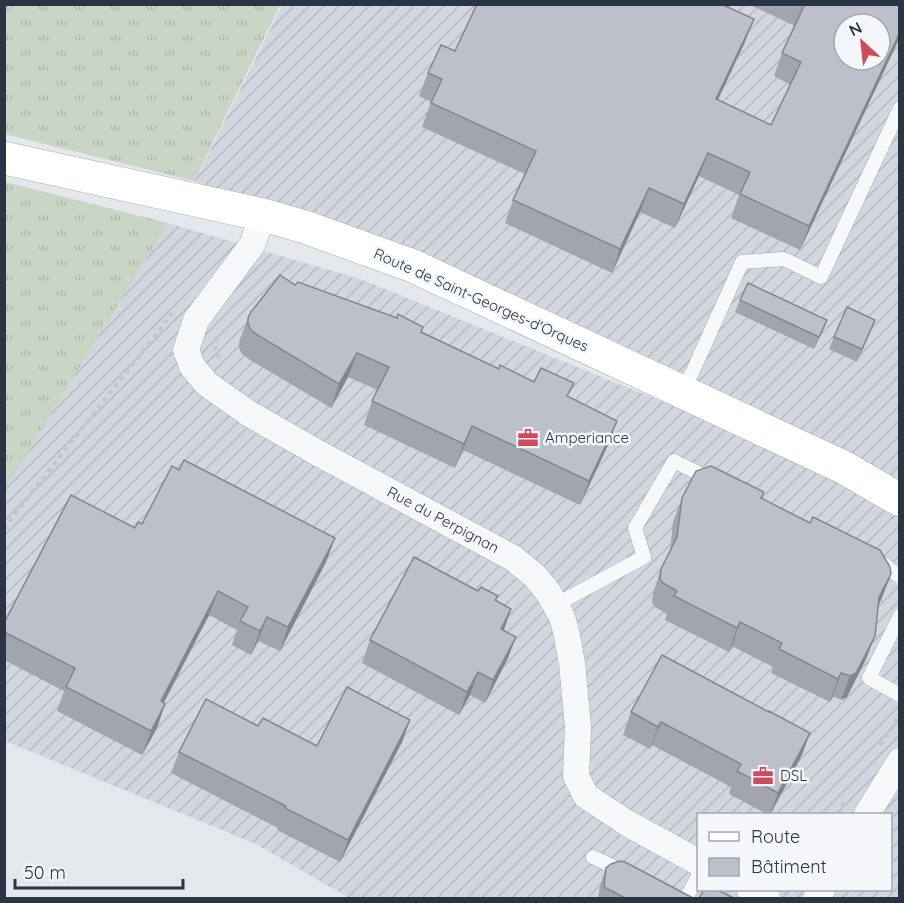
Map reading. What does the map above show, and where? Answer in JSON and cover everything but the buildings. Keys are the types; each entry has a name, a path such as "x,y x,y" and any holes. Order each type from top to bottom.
{"street":[{"name":"Route de Saint-Georges-d'Orques","path":"4,158 305,226 413,266 843,467 900,500"},
{"name":"Rue du Perpignan","path":"263,215 252,245 196,320 186,350 192,366 207,384 248,413 513,558 535,576 548,592 562,616 566,631 579,727 576,776 586,796 627,823 697,861"},
{"path":"868,813 900,761"},
{"path":"752,891 767,898"}],"lane":[{"path":"681,391 692,373 742,262 784,259 821,277 900,108"},
{"path":"555,604 644,557 635,528 674,461 727,487"},
{"path":"864,554 885,565 900,578"},
{"path":"900,616 868,678 900,695"},
{"path":"593,857 632,876"},
{"path":"680,897 697,878"}],"path":[{"path":"4,529 174,310"}],"shaded area":[{"path":"282,5 899,5 899,488 418,256 194,181"},
{"path":"168,223 360,279 752,438 899,515 899,898 349,898 256,844 5,741 4,488"}],"green space":[{"path":"4,5 280,5 194,181 5,134"},
{"path":"4,182 168,223 5,489"}],"place":[{"name":"Amperiance","path":"528,438"},
{"name":"DSL","path":"763,776"}]}
